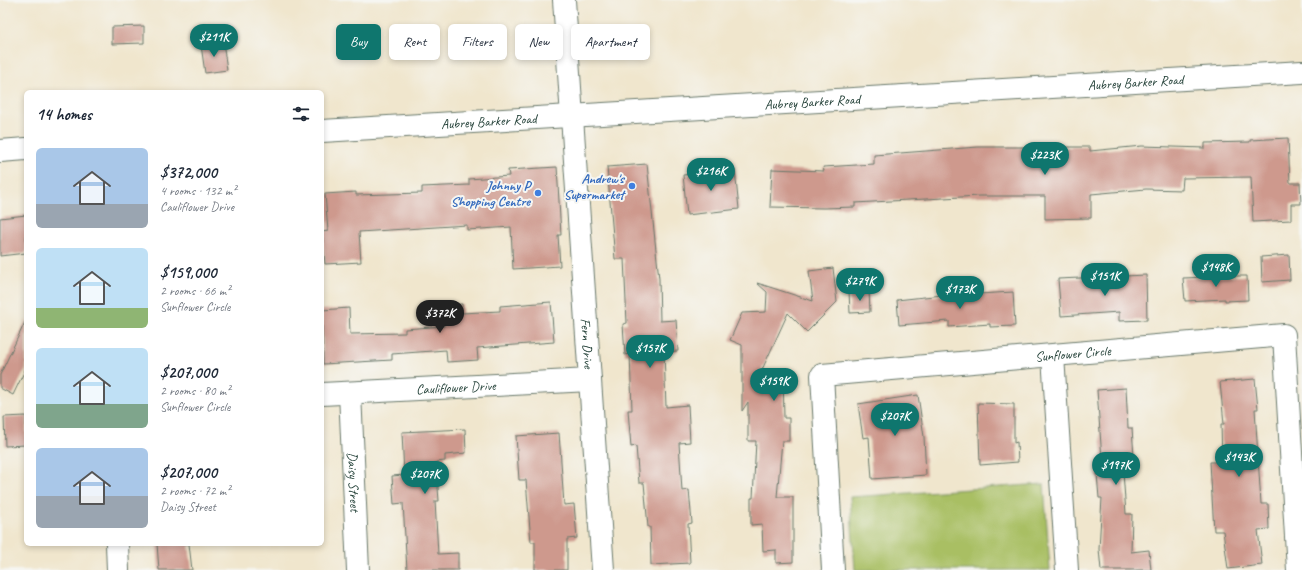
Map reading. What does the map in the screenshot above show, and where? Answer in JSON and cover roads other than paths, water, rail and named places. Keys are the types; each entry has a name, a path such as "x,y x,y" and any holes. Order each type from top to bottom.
{"street":[{"name":"Fern Drive","path":"564,0 603,570"},
{"name":"Aubrey Barker Road","path":"324,131 1302,72"},
{"path":"0,151 24,149"},
{"name":"Sunflower Circle","path":"833,570 822,376 1284,335 1298,570"},
{"path":"1053,356 1067,570"},
{"name":"Cauliflower Drive","path":"324,394 590,380"},
{"name":"Daisy Street","path":"350,393 358,570"},
{"path":"117,546 118,570"}],"place":[{"name":"Andrew's Supermarket","path":"632,186"},
{"name":"Johnny P Shopping Centre","path":"538,193"}]}
